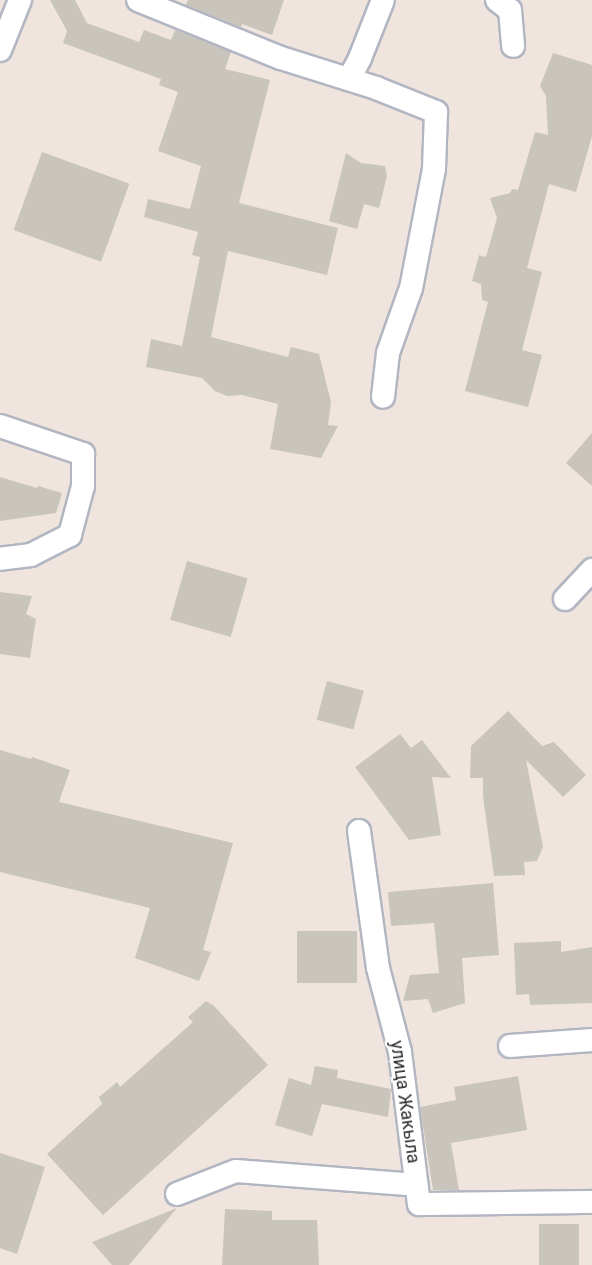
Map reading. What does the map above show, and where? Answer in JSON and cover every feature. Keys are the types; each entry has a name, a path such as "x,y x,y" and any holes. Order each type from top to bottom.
{"street":[{"path":"0,50 20,0"},
{"path":"138,0 280,58 349,79 436,112 434,169 411,288 388,353 383,398"},
{"path":"349,79 360,58 383,0"},
{"path":"497,0 510,10 513,46"},
{"path":"0,426 83,454 83,486 70,535 31,555 0,559"},
{"path":"565,599 592,570"},
{"name":"улица Жакыла","path":"359,831 378,968 400,1052 419,1204 592,1202"},
{"path":"510,1046 592,1040"},
{"path":"177,1194 236,1171 416,1185"}],"building":[{"path":"50,0 75,0 87,23 139,42 144,30 171,40 175,30 231,52 225,69 270,80 239,203 338,228 327,275 228,251 211,337 288,357 291,347 319,354 331,402 328,425 338,426 321,458 270,449 278,404 242,395 227,396 215,391 202,378 146,367 151,339 182,346 200,257 192,255 198,232 144,217 148,199 190,209 201,166 158,151 178,92 159,85 161,79 63,43 67,31"},
{"path":"188,0 284,0 272,35 242,24 241,27 186,5"},
{"path":"553,53 592,65 592,136 576,192 549,184 527,268 542,272 522,350 542,355 528,407 465,391 488,302 482,300 481,284 472,281 479,255 486,257 497,218 490,198 510,193 512,189 518,190 535,132 548,135 546,96 540,86"},
{"path":"42,152 129,184 101,262 14,230"},
{"path":"346,153 361,163 385,166 387,176 379,208 364,204 357,229 329,221"},
{"path":"592,433 592,486 566,463"},
{"path":"0,477 62,493 56,513 0,521"},
{"path":"187,561 248,578 231,637 170,620"},
{"path":"0,592 32,596 26,614 36,619 30,658 0,654"},
{"path":"327,681 364,691 353,729 317,720"},
{"path":"508,711 542,746 554,742 586,775 563,797 526,760 543,847 537,861 524,862 525,875 494,876 483,796 483,778 470,778 471,746"},
{"path":"400,734 411,748 422,740 451,778 432,777 441,835 409,840 355,767"},
{"path":"0,750 31,759 32,757 70,770 59,802 233,843 203,950 211,952 199,981 135,958 150,908 0,872"},
{"path":"493,883 499,955 462,958 465,1003 433,1013 428,999 403,1001 410,975 439,973 434,923 391,926 388,892"},
{"path":"297,931 357,931 357,983 297,983"},
{"path":"561,941 561,952 592,947 592,1003 530,1005 529,994 516,995 514,943"},
{"path":"206,1001 214,1006 268,1065 103,1215 47,1154 102,1104 99,1097 117,1082 120,1087 193,1022 188,1017"},
{"path":"315,1066 338,1070 337,1078 391,1089 388,1117 322,1104 312,1136 275,1125 289,1078 311,1085"},
{"path":"518,1076 527,1130 451,1143 459,1190 433,1190 420,1107 456,1100 454,1087"},
{"path":"0,1153 45,1167 17,1254 0,1248"},
{"path":"177,1208 129,1265 112,1265 92,1242"},
{"path":"225,1209 272,1211 272,1220 317,1220 319,1265 222,1265"},
{"path":"539,1224 579,1224 579,1265 539,1265"}]}
